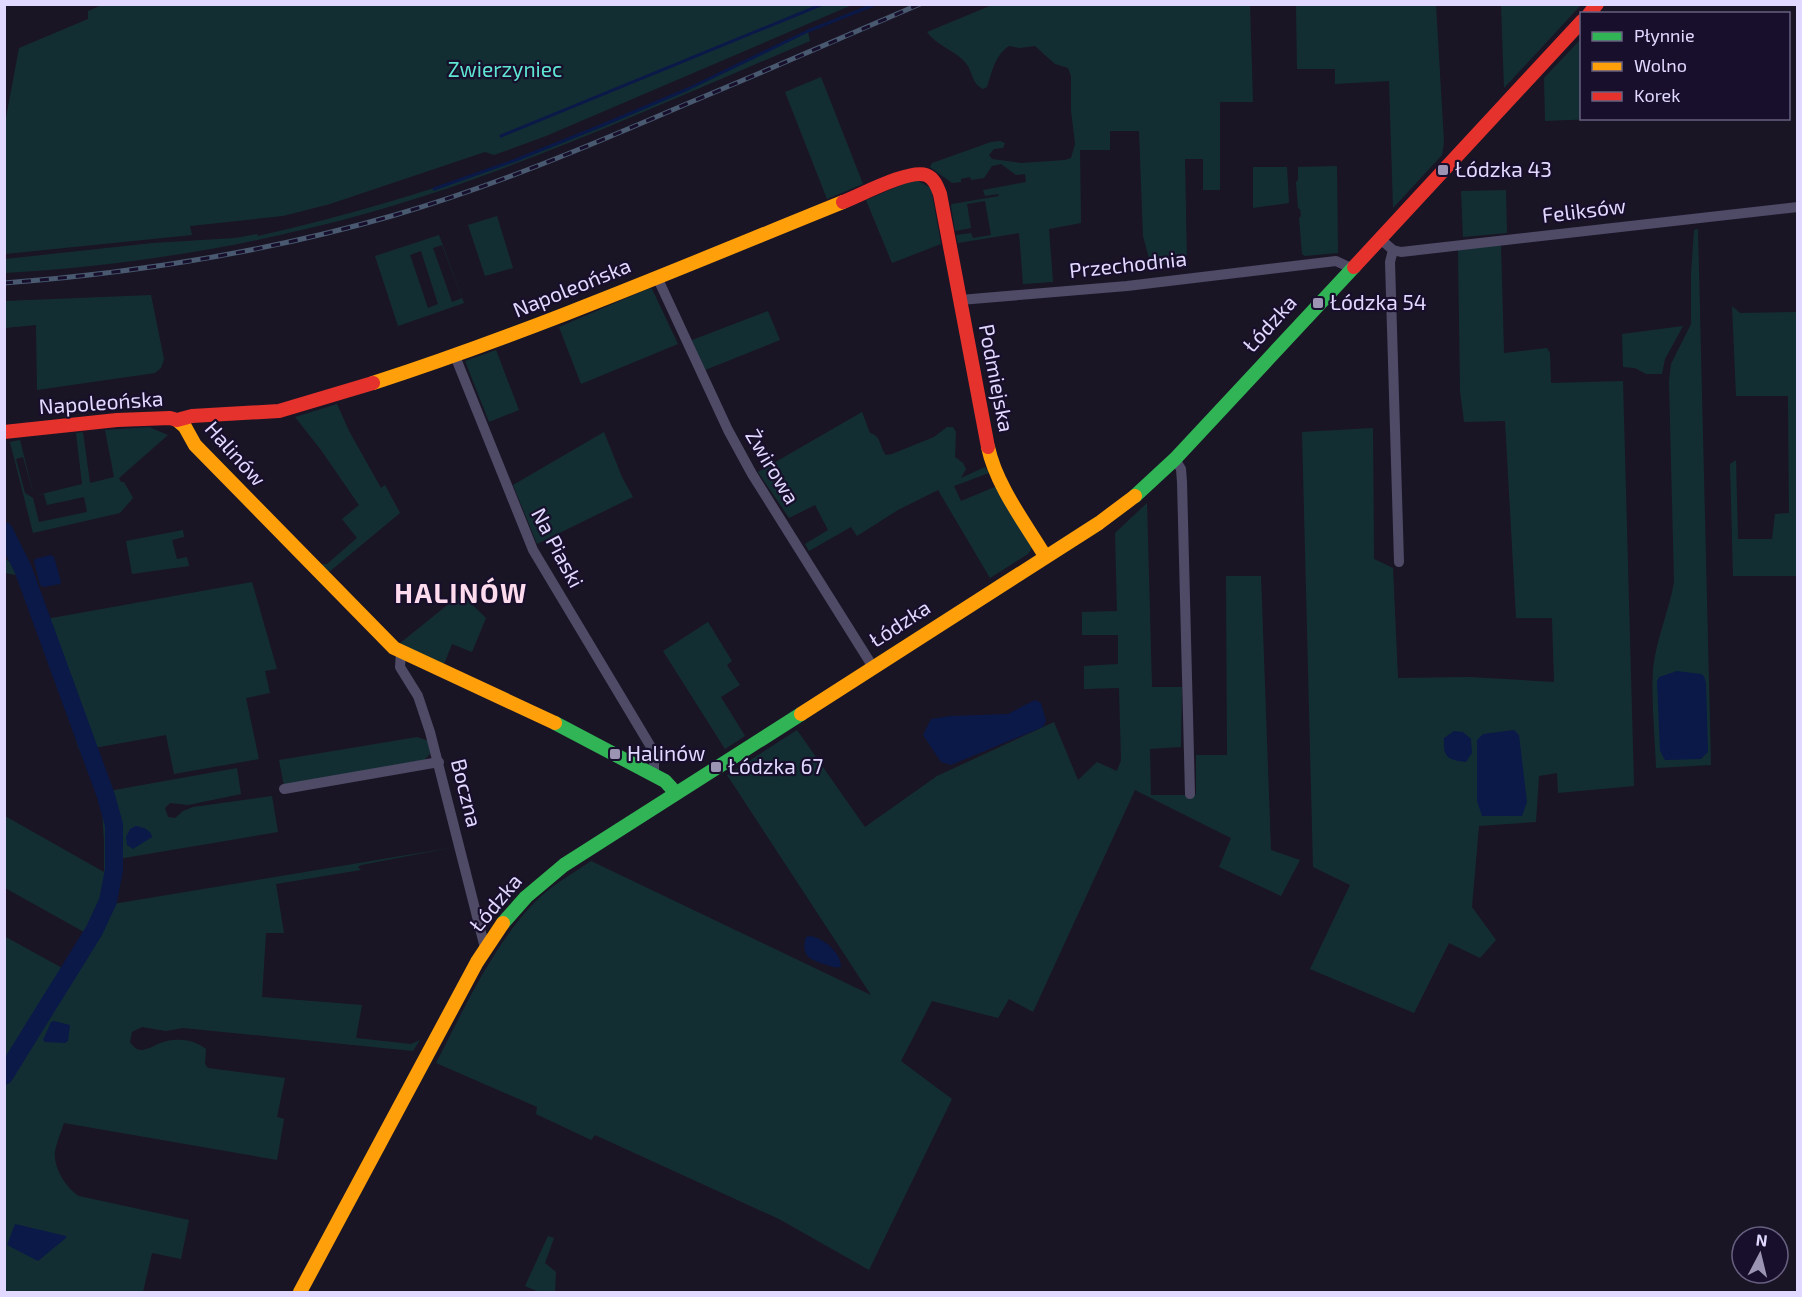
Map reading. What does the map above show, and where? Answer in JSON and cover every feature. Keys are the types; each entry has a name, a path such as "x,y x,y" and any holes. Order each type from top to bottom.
{"street":[{"name":"Łódzka","path":"300,1293 485,948 511,912 541,882 1121,507 1143,490 1175,459 1580,22"},
{"name":"Napoleońska","path":"4,432 117,420 170,418 182,425 185,417 257,414 303,406 455,356 565,315 913,174 923,174 932,178 938,185 940,194"},
{"name":"Podmiejska","path":"940,194 991,461 999,479 1045,556"},
{"name":"Feliksów","path":"1393,250 1401,252 1797,207"},
{"path":"1379,238 1393,250 1389,262 1399,562"},
{"name":"Przechodnia","path":"960,300 1127,286 1336,261 1351,268"},
{"name":"Żwirowa","path":"657,277 728,430 752,474 873,667"},
{"name":"Na Piaski","path":"455,356 533,550 651,745 649,771"},
{"name":"Halinów","path":"182,425 192,442 389,644 401,652 516,705 649,771 665,781 676,793"},
{"path":"1175,459 1181,469 1182,482 1190,794"},
{"name":"Boczna","path":"401,652 400,667 422,706 439,762 485,948"},
{"path":"284,789 439,762"}],"green space":[{"name":"Zwierzyniec","path":"104,4 852,5 546,136 494,155 485,152 330,204 283,216 190,226 192,235 5,254 5,123 19,48 88,19 88,11"},
{"path":"992,5 1250,5 1253,102 1220,102 1220,190 1203,190 1203,159 1185,159 1187,264 1154,265 1150,262 1143,236 1139,131 1110,131 1110,150 1080,150 1081,223 1049,229 1053,282 1023,284 1019,233 958,243 956,235 971,233 973,238 991,235 985,201 967,204 971,228 955,231 952,204 999,196 998,194 985,196 983,190 1026,182 1025,174 1016,175 1001,164 992,166 984,178 971,180 970,177 961,179 961,182 952,183 930,167 932,163 991,142 1000,141 1005,143 1003,148 994,149 989,155 992,159 1021,163 1065,160 1071,158 1075,144 1071,110 1071,76 1068,68 1055,64 1035,46 1019,48 1009,46 997,59 987,87 983,89 976,84 965,62 927,32"},
{"path":"1296,5 1436,5 1444,142 1442,155 1393,208 1389,81 1335,84 1335,69 1297,69"},
{"path":"1501,5 1581,5 1504,88"},
{"path":"808,32 810,41 685,95 517,163 417,198 302,230 184,254 65,269 5,273 5,259 153,243 235,238 257,234 258,236 370,208 479,173 587,133 708,80"},
{"path":"1580,40 1580,120 1545,121 1544,78"},
{"path":"821,77 863,184 827,199 785,92"},
{"path":"1337,166 1338,253 1305,256 1302,254 1299,218 1301,216 1298,208 1296,182 1298,167"},
{"path":"1253,167 1287,167 1289,203 1253,208"},
{"path":"915,179 931,188 941,244 892,263 866,200"},
{"path":"1506,190 1507,233 1463,237 1461,191"},
{"path":"497,216 513,268 485,276 468,225"},
{"path":"1698,229 1711,765 1656,768 1653,669 1674,582 1669,381 1671,364 1691,324 1694,230"},
{"path":"439,235 464,303 398,326 375,256","holes":["442,245 462,298 452,302 433,248","421,251 438,304 428,308 410,255"]},
{"path":"1501,245 1504,353 1547,348 1550,353 1551,383 1623,381 1634,786 1558,793 1557,773 1539,776 1536,822 1479,826 1472,907 1496,940 1480,958 1449,943 1414,1013 1310,969 1350,885 1313,867 1302,432 1373,428 1374,559 1393,568 1398,678 1469,677 1554,682 1552,618 1516,618 1505,421 1464,422 1460,391 1458,250"},
{"path":"650,288 678,344 581,384 559,327"},
{"path":"151,295 164,359 161,368 155,373 37,390 36,325 5,328 5,301"},
{"path":"1732,306 1740,313 1797,312 1797,576 1733,576 1730,464 1736,460 1738,539 1772,539 1775,514 1789,513 1788,396 1736,396"},
{"path":"768,311 780,340 705,370 692,340"},
{"path":"1683,326 1665,359 1662,374 1646,374 1635,368 1623,367 1622,334"},
{"path":"496,350 519,410 489,422 465,361"},
{"path":"337,404 349,431 381,488 385,485 400,513 329,572 321,564 327,564 357,538 342,519 359,505 295,417"},
{"path":"862,412 870,433 877,437 886,455 934,437 947,427 953,427 956,432 955,457 963,463 966,469 961,478 985,467 989,473 954,486 961,501 997,486 1032,548 1028,554 990,578 938,490 898,510 857,536 851,527 809,551 805,544 828,530 815,505 789,518 758,472"},
{"path":"149,427 168,435 119,478 121,482 124,482 133,498 120,513 33,533 10,442 20,440 34,496 82,484 76,433 83,432 90,483 114,477 105,430","holes":["23,457 34,496 44,494 47,505 84,497 87,512 39,522 33,498 25,493 16,459"]},
{"path":"604,432 622,477 633,497 537,544 513,485"},
{"path":"1147,503 1152,687 1182,687 1181,747 1150,749 1151,795 1196,795 1196,755 1227,755 1226,576 1261,576 1271,850 1300,860 1281,896 1219,867 1231,838 1135,790 1033,1012 1009,999 998,1018 932,1001 901,1061 952,1099 869,1270 779,1219 595,1135 591,1140 536,1114 537,1107 436,1063 468,1000 505,938 547,891 591,861 871,995 727,775 797,730 865,827 937,776 1054,722 1078,780 1097,762 1117,771 1121,760 1119,688 1084,689 1084,666 1118,664 1118,635 1082,635 1082,612 1117,611 1115,533"},
{"path":"183,530 184,537 172,540 177,559 187,557 189,566 132,574 126,541"},
{"path":"5,559 17,566 22,580 16,575 5,573"},
{"path":"22,580 39,600 46,619 252,582 277,669 265,671 270,693 246,698 259,759 174,774 166,735 94,748 109,791 237,768 241,794 188,805 170,803 165,808 168,817 175,818 183,811 193,807 272,796 278,832 118,859 113,904 455,847 361,865 358,867 361,870 276,884 284,933 266,933 262,997 362,1005 356,1038 411,1044 420,1040 413,1051 183,1028 166,1031 142,1027 132,1032 130,1042 139,1050 172,1040 190,1041 206,1049 205,1064 208,1068 285,1078 277,1117 284,1119 277,1160 64,1123 55,1151 56,1164 65,1182 79,1196 189,1220 181,1259 152,1253 143,1292 5,1292 4,936 64,969 84,932 5,888 5,816 104,872 101,793 78,747 65,698"},
{"path":"461,594 486,618 472,652 452,644 444,664 399,644"},
{"path":"708,622 732,661 727,665 740,685 721,697 745,736 725,749 663,651"},
{"path":"417,737 429,741 432,752 424,760 284,786 279,760"},
{"path":"548,1236 554,1238 545,1263 556,1272 555,1292 539,1292 525,1286"}],"water":[{"path":"51,555 54,557 61,582 44,587 40,585 34,562 35,559"},
{"path":"1677,671 1701,674 1706,683 1708,752 1701,759 1665,760 1660,751 1657,681 1659,677"},
{"path":"1035,700 1041,703 1046,721 1043,727 951,765 941,762 923,735 931,719 1008,714"},
{"path":"1514,730 1519,735 1527,802 1522,816 1482,816 1477,801 1477,740 1483,734"},
{"path":"1454,731 1463,732 1471,739 1472,753 1466,762 1450,759 1444,749 1444,738"},
{"path":"136,826 146,829 152,837 133,849 127,845 126,837 130,829"},
{"path":"811,936 821,940 835,951 841,967 831,966 808,957 804,949 806,937"},
{"path":"51,1022 70,1025 68,1041 65,1043 43,1040"},
{"path":"15,1224 66,1236 66,1238 38,1261 7,1245"}],"waterway":[{"path":"501,136 823,4"},
{"path":"434,189 516,160 603,125 688,89 808,31 876,4"},
{"path":"4,531 23,569 106,796 114,825 114,870 108,901 94,931 4,1076"}],"railway":[{"path":"4,283 152,267 250,250 347,228 432,204 577,150 920,4"}],"traffic: fast":[{"path":"1135,496 1175,459 1354,267"},
{"path":"503,923 526,897 564,865 801,714"},
{"path":"555,723 665,781 676,793"}],"traffic: slow":[{"path":"373,383 492,342 843,202"},
{"path":"177,420 185,427 195,445 394,648 555,723"},
{"path":"988,447 1004,489 1045,556"},
{"path":"801,714 1099,523 1135,496"},
{"path":"300,1292 477,962 503,923"}],"traffic: jam":[{"path":"1591,12 1597,4"},
{"path":"1354,267 1580,23"},
{"path":"843,202 908,176 926,175 935,183 940,194 988,447"},
{"path":"4,432 117,420 170,418 177,420 192,416 279,411 373,383"}],"place":[{"name":"Łódzka 43","path":"1443,170"},
{"name":"Łódzka 54","path":"1318,303"},
{"name":"Halinów","path":"615,754"},
{"name":"Łódzka 67","path":"716,767"}],"district":[{"name":"HALINÓW","path":"461,594"}]}
